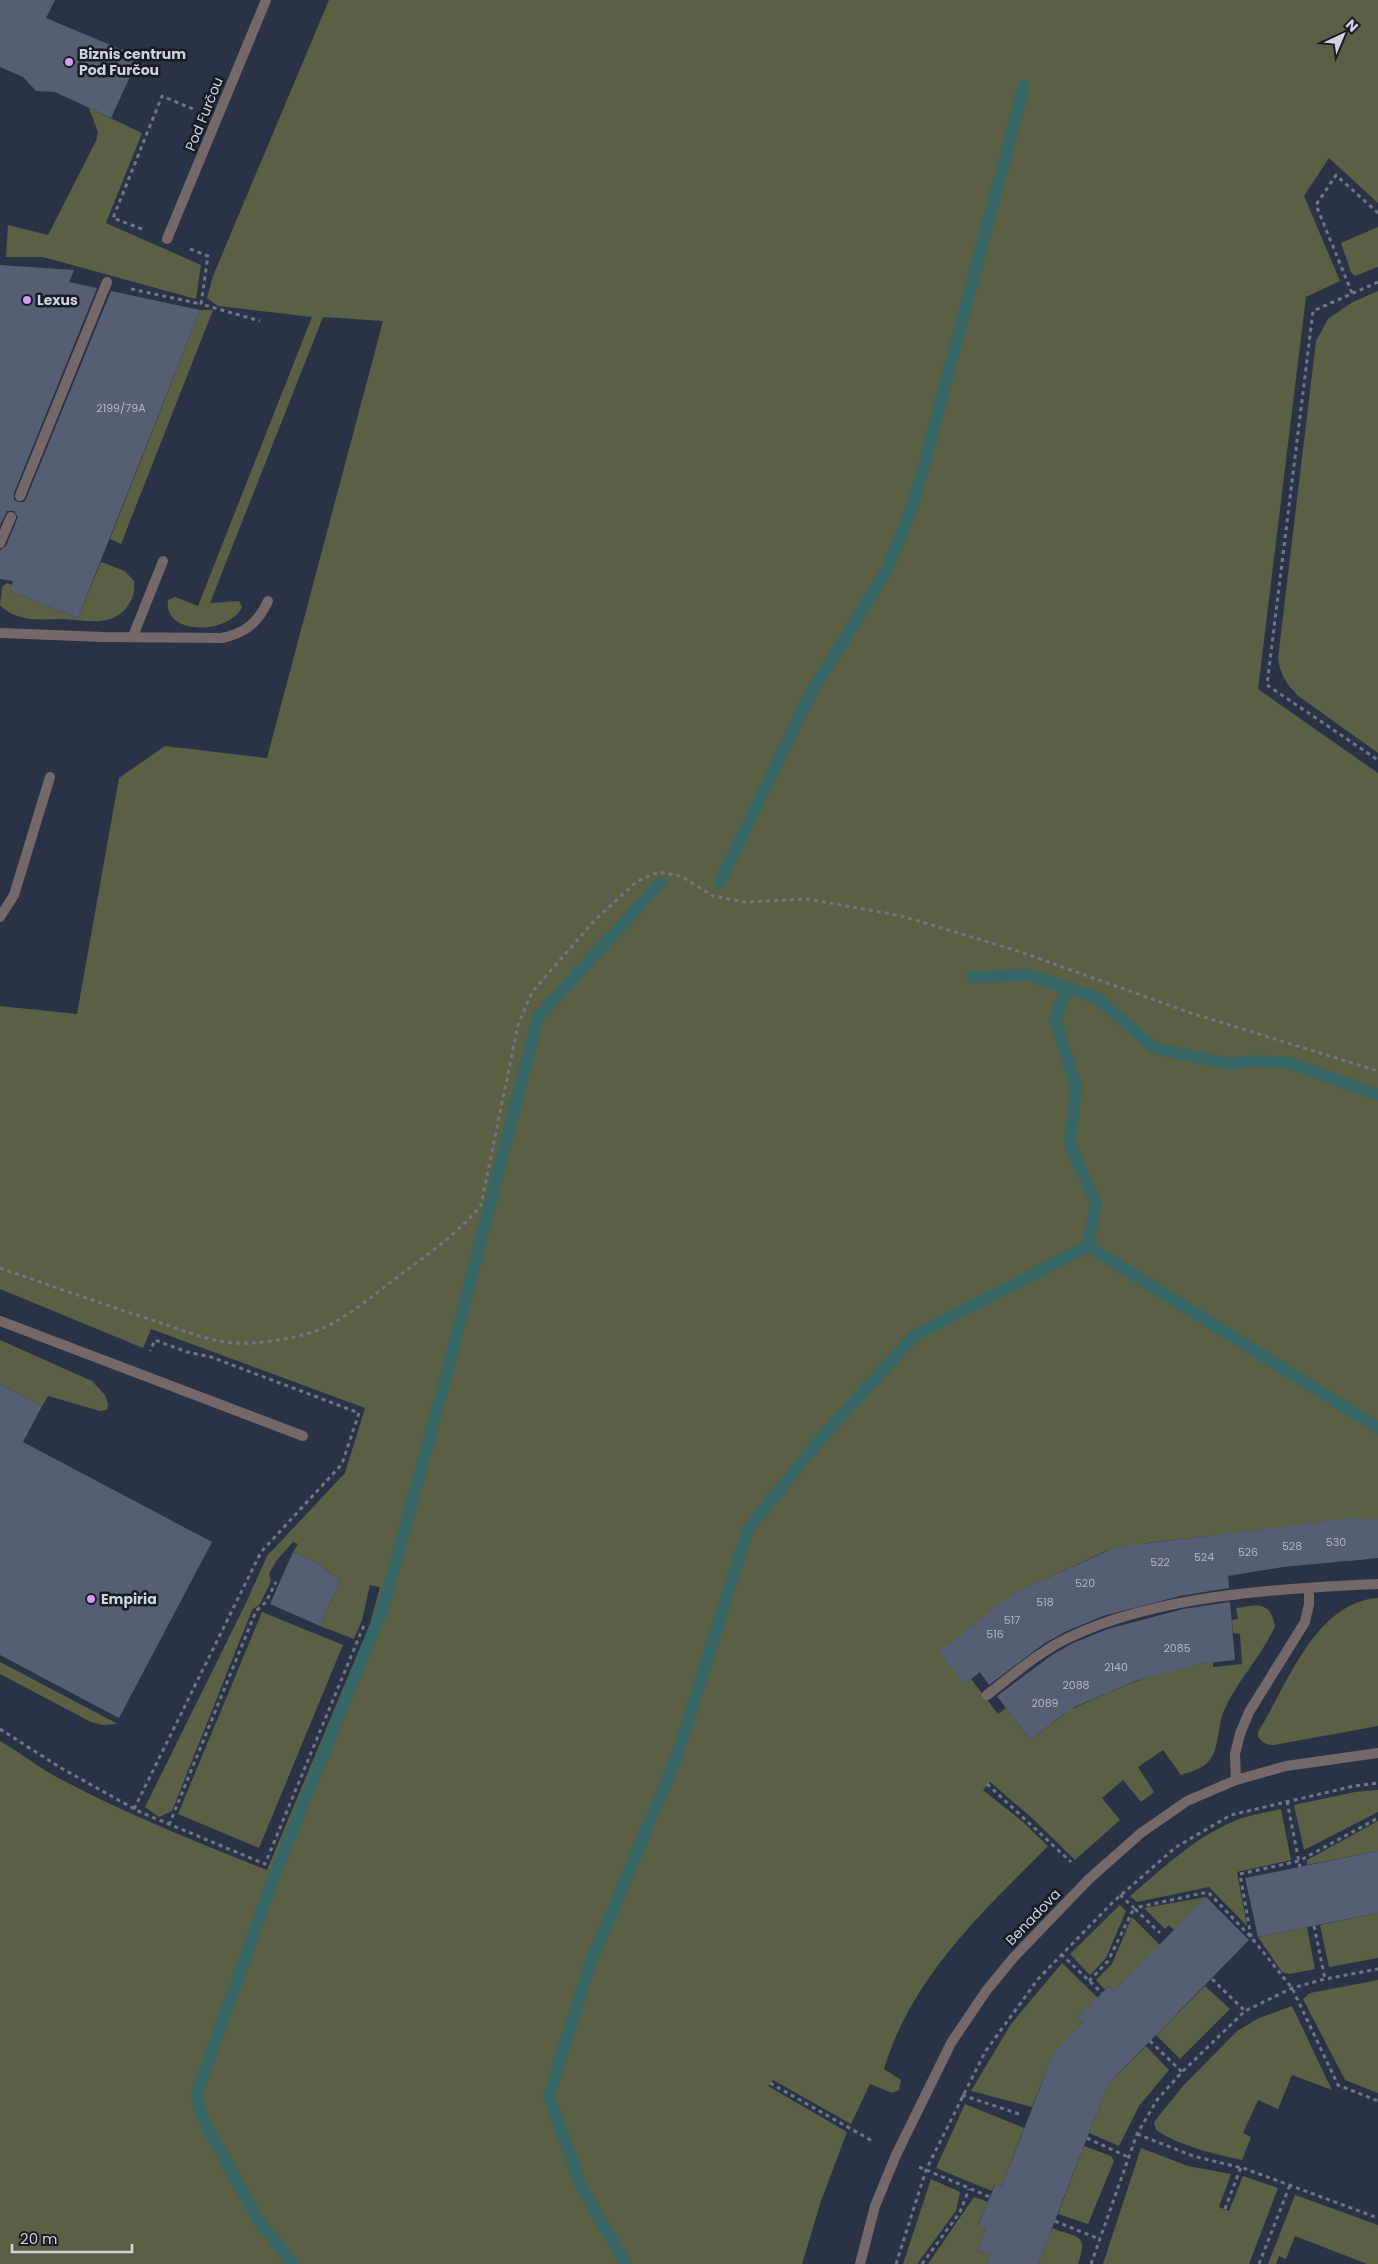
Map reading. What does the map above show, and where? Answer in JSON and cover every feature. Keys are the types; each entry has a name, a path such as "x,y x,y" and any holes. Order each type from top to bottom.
{"street":[{"name":"Pod Furčou","path":"167,239 266,0"},
{"path":"20,496 106,282"},
{"path":"0,543 11,517"},
{"path":"132,636 163,561"},
{"path":"0,632 207,639 237,634 250,628 268,601"},
{"path":"0,917 14,895 50,777"},
{"path":"0,1321 303,1436"},
{"path":"987,1695 1037,1657 1069,1637 1104,1623 1150,1609 1188,1601 1309,1588 1378,1584"},
{"path":"1236,1780 1235,1754 1240,1734 1249,1712 1305,1622 1310,1604 1309,1588"},
{"name":"Benadova","path":"860,2264 876,2206 896,2154 951,2042 986,1991 1014,1957 1089,1879 1141,1833 1187,1801 1236,1780 1286,1766 1378,1753"}],"path":[{"path":"1352,293 1316,205 1336,175 1378,213"},
{"path":"1378,282 1313,311 1267,685 1378,760"},
{"path":"128,288 201,304"},
{"path":"0,1268 148,1319 210,1338 235,1343 276,1339 316,1331 333,1323 366,1301 424,1257 469,1220 480,1205 518,1025 532,992 595,920 636,882 658,872 681,876 713,896 745,902 808,899 902,916 1018,952 1191,1013 1378,1071"},
{"path":"134,1809 261,1552 342,1464 359,1413 211,1357 187,1352 155,1340"},
{"path":"169,1825 256,1611 266,1602 276,1582"},
{"path":"0,1729 61,1768 134,1809 265,1864 364,1625"},
{"path":"896,2264 926,2170 985,2052 1038,1979 1120,1895 1176,1847 1231,1814 1354,1786 1378,1783"},
{"path":"987,1784 1051,1842"},
{"path":"1286,1801 1300,1867"},
{"path":"1252,1937 1240,1874 1299,1861 1378,1818"},
{"path":"1134,1908 1208,1892 1252,1937 1292,1988 1338,2085 1378,2101"},
{"path":"1120,1895 1160,1933"},
{"path":"1089,1981 1108,1961 1134,1908"},
{"path":"1314,1926 1325,1979"},
{"path":"1061,1954 1102,1993"},
{"path":"1091,2264 1137,2134 1157,2100 1182,2072 1245,2011 1292,1988 1378,1968"},
{"path":"1212,1979 1245,2011"},
{"path":"1150,2041 1182,2072"},
{"path":"770,2083 926,2170 990,2197"},
{"path":"962,2095 1022,2115"},
{"path":"1137,2134 1193,2156 1240,2167 1378,2218"},
{"path":"1087,2138 1128,2157"},
{"path":"1224,2209 1240,2167"},
{"path":"1259,2264 1290,2185"},
{"path":"922,2264 960,2212 970,2189"},
{"path":"1055,2221 1099,2239"}],"green space":[{"path":"329,0 1378,0 1378,203 1329,158 1304,196 1340,281 1306,297 1258,689 1378,773 1378,1519 1368,1559 1349,1561 1346,1520 1147,1543 1106,1551 1026,1588 1043,1624 1033,1629 1009,1597 957,1639 971,1679 998,1714 1006,1708 1030,1740 1066,1713 1041,1681 1057,1671 1074,1708 1141,1679 1176,1669 1213,1662 1213,1667 1242,1664 1240,1634 1233,1633 1232,1620 1238,1619 1236,1608 1262,1606 1270,1612 1275,1626 1270,1637 1229,1700 1222,1717 1215,1751 1208,1762 1199,1768 1181,1775 1163,1750 1138,1767 1154,1792 1141,1802 1123,1780 1102,1798 1120,1820 1075,1860 1032,1818 990,1782 983,1790 1023,1822 1048,1846 975,1921 931,1976 912,2005 896,2036 884,2069 901,2080 899,2090 892,2093 870,2084 851,2124 773,2080 768,2086 847,2132 821,2201 802,2264 0,2264 0,1741 51,1774 77,1788 185,1837 267,1870 370,1624 380,1587 370,1585 362,1620 354,1639 320,1626 340,1581 321,1565 293,1552 298,1544 293,1542 276,1561 269,1574 271,1581 260,1604 252,1610 172,1811 159,1817 145,1807 246,1603 267,1556 345,1473 365,1408 151,1329 143,1348 0,1289 0,1006 77,1014 119,778 165,746 267,758 383,321 323,317 210,603 239,601 242,607 235,616 225,622 212,626 199,628 186,626 176,620 169,612 168,600 175,597 198,606 312,317 218,306 207,298 213,276"},
{"path":"89,108 142,133 106,223 201,265 196,299 43,257 6,257 8,225 48,235 96,141 98,132"},
{"path":"1378,227 1378,267 1355,276 1351,272 1341,243"},
{"path":"1378,291 1378,753 1297,695 1284,678 1278,658 1316,341 1328,319 1351,303"},
{"path":"200,310 213,310 121,544 110,539"},
{"path":"101,562 125,571 134,581 134,592 129,604 121,614 113,618 97,621 29,619 14,615 0,605 2,587 7,583 12,585 10,591 78,618"},
{"path":"0,1340 92,1381 105,1395 108,1404 107,1410 100,1411 48,1396 42,1406 0,1384"},
{"path":"1378,1598 1378,1726 1274,1745 1263,1742 1258,1737 1258,1732 1292,1670 1320,1630 1337,1614 1356,1603"},
{"path":"262,1612 343,1645 259,1848 178,1814"},
{"path":"0,1662 118,1724 102,1725 91,1722 0,1674"},
{"path":"1378,1790 1378,1812 1304,1850 1294,1805 1355,1792"},
{"path":"1281,1809 1291,1860 1237,1872 1247,1926 1209,1887 1137,1902 1130,1896 1178,1855 1204,1837 1232,1822"},
{"path":"1378,1821 1378,1851 1307,1865 1307,1860"},
{"path":"1206,1897 1174,1930 1169,1925 1165,1929 1144,1908"},
{"path":"1120,1905 1126,1911 1106,1958 1090,1975 1070,1954"},
{"path":"1378,1913 1378,1958 1329,1967 1320,1925"},
{"path":"1132,1917 1160,1945 1114,1991 1109,1986 1105,1990 1096,1980 1112,1964"},
{"path":"1307,1927 1315,1969 1289,1974 1282,1972 1258,1937"},
{"path":"1062,1963 1098,1998 1078,2017 1083,2022 1068,2038 1111,2081 1146,2046 1169,2070 1139,2106 1119,2146 1089,2133 1106,2089 1049,2065 1032,2107 971,2091 1011,2024"},
{"path":"1378,1980 1378,2093 1345,2080 1303,1999 1310,1993"},
{"path":"1205,1986 1230,2009 1180,2059 1156,2035"},
{"path":"1292,2006 1332,2090 1292,2075 1278,2109 1258,2100 1243,2133 1251,2137 1242,2160 1186,2145 1156,2130 1154,2122 1183,2086 1237,2031 1259,2018"},
{"path":"965,2104 1024,2128 1001,2188 994,2185 992,2191 936,2168"},
{"path":"1084,2146 1111,2156 1114,2161 1088,2224 1058,2214"},
{"path":"1141,2148 1188,2166 1231,2174 1219,2207 1229,2211 1243,2176 1278,2188 1249,2264 1103,2264"},
{"path":"931,2179 960,2192 956,2211 917,2264 903,2264"},
{"path":"1295,2195 1378,2225 1378,2264 1367,2264 1295,2236 1286,2259 1279,2256 1276,2264 1268,2264"},
{"path":"974,2197 988,2202 978,2225 986,2228 977,2251 990,2254 986,2264 928,2264"},
{"path":"1052,2228 1074,2236 1081,2242 1082,2247 1078,2264 1038,2264"}],"building":[{"name":"Biznis centrum Pod Furčou","path":"0,0 55,0 46,18 139,57 111,118 55,92 36,91 23,77 0,67"},
{"path":"0,265 74,270 69,282 97,288 14,493 14,500 18,502 24,502 26,499 111,291 200,310 78,618 10,591 13,581 0,579 0,550 6,546 18,517 14,511 7,511 0,525"},
{"name":"Empiria","path":"0,1384 42,1406 23,1442 212,1542 119,1718 0,1655"},
{"path":"1353,1518 1378,1519 1378,1558 1283,1567 1228,1576 1229,1588 1180,1596 1103,1616 1067,1631 1045,1643 989,1685 980,1672 965,1684 939,1652 1012,1594 1116,1547"},
{"path":"293,1552 321,1565 340,1581 320,1626 270,1604"},
{"path":"1230,1602 1235,1660 1198,1664 1135,1681 1072,1708 1030,1740 997,1696 1052,1655 1073,1643 1108,1629 1183,1609"},
{"path":"1378,1851 1378,1913 1258,1937 1245,1878"},
{"path":"1206,1897 1249,1940 1108,2084 1038,2264 986,2264 990,2254 977,2251 986,2228 978,2226 995,2185 1001,2188 1054,2052 1083,2022 1078,2017 1109,1986 1114,1991"}],"waterway":[{"path":"720,882 810,695 887,570 914,503 1024,86"},
{"path":"293,2264 258,2220 201,2115 197,2093 275,1874 384,1605 444,1384 538,1017 660,883"},
{"path":"973,977 1029,975 1097,998 1154,1048 1229,1064 1256,1061 1290,1063 1378,1095"},
{"path":"1068,988 1055,1018 1076,1086 1070,1144 1096,1204 1088,1246"},
{"path":"1088,1246 1378,1428"},
{"path":"626,2264 581,2186 549,2096 589,1967 676,1759 748,1529 823,1436 914,1336 1088,1246"}],"place":[{"name":"Biznis centrum Pod Furčou","path":"69,62"},
{"name":"Lexus","path":"27,300"},
{"name":"Empiria","path":"91,1599"}]}
